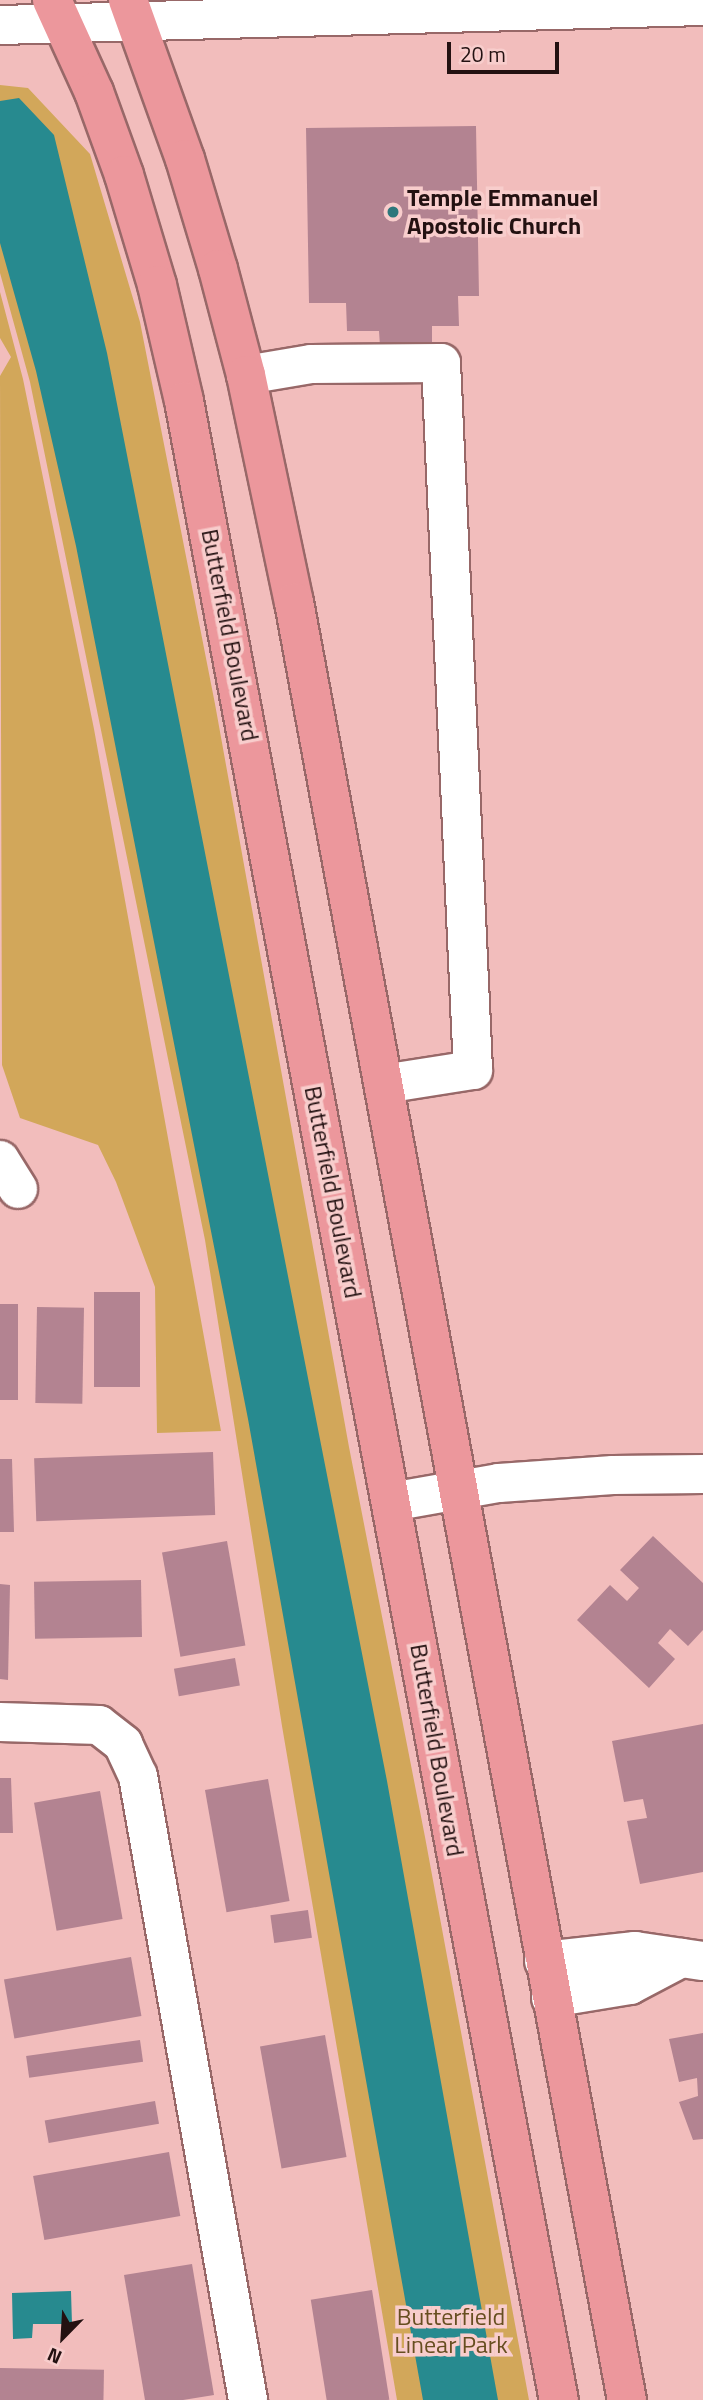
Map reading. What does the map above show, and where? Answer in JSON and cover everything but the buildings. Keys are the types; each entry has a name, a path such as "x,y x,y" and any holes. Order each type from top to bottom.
{"main road":[{"path":"133,11 185,159 246,375 293,602 627,2400"},
{"name":"Butterfield Boulevard","path":"58,12 94,92 124,175 157,285 184,401 559,2400"}],"street":[{"path":"0,24 58,12 703,6"},
{"path":"246,375 311,364 441,363 473,1070 384,1084"},
{"path":"391,1502 458,1489 613,1475 703,1474"},
{"path":"0,1723 99,1725 122,1744 138,1776 248,2400"},
{"path":"544,1961 635,1951 692,1960"},
{"path":"551,1998 630,1985 692,1960"}],"green space":[{"name":"Butterfield Linear Park","path":"0,85 28,88 90,154 140,322 215,704 349,1447 425,1837 529,2400 397,2400 282,1726 205,1240 30,382 0,273"},
{"path":"0,292 23,379 94,729 221,1431 157,1433 155,1287 116,1182 98,1145 20,1118 2,1065 0,376 11,357 0,338"}],"water":[{"name":"Butterfield Linear Park","path":"19,98 54,135 107,353 387,1781 498,2400 423,2400 248,1419 76,546 36,371 0,243 0,101"},
{"path":"71,2291 72,2324 33,2324 32,2338 13,2339 12,2293"}],"place":[{"name":"Temple Emmanuel Apostolic Church","path":"393,212"}]}
